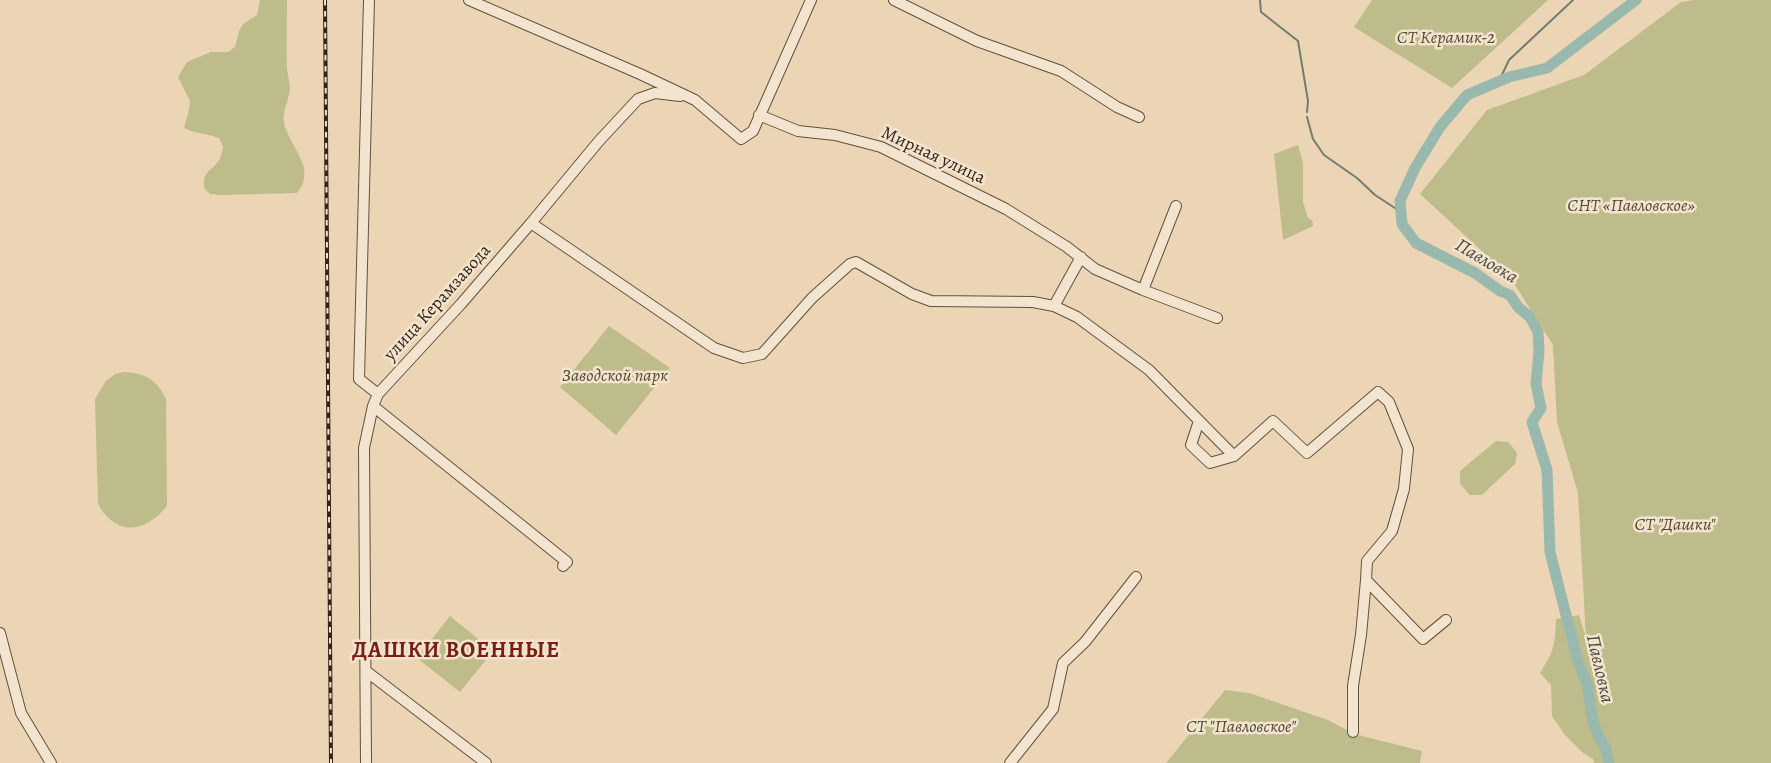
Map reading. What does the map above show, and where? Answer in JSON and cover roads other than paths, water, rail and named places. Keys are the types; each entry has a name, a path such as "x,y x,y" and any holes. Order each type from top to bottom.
{"street":[{"path":"369,0 359,379 378,394"},
{"path":"469,0 690,98 742,139 753,132 811,0"},
{"path":"894,0 977,41 1061,70 1117,107 1139,117"},
{"name":"улица Керамзавода","path":"366,763 364,448 373,406 378,394 461,304 638,99 655,93 690,98"},
{"name":"Мирная улица","path":"759,115 798,131 835,135 881,147 1006,209 1081,257 1095,269 1143,290 1217,318"},
{"path":"1143,290 1176,206"},
{"path":"531,223 714,348 743,358 762,354 812,298 850,264 856,262 912,294 930,301 1033,302 1054,306 1077,317 1149,370 1234,456"},
{"path":"1054,306 1081,257"},
{"path":"1199,422 1191,445 1210,463 1234,456 1274,421 1307,453 1378,392 1389,402 1408,449 1404,489 1392,531 1367,561 1361,635 1353,686 1352,732"},
{"path":"373,406 566,562 563,566"},
{"path":"1010,763 1053,709 1063,663 1085,642 1136,578"},
{"path":"1366,580 1423,639 1446,620"},
{"path":"0,633 21,713 51,763"},
{"path":"366,671 486,763"}],"waterway":[{"path":"1260,0 1261,12 1298,41 1308,101 1307,112"},
{"path":"1499,81 1509,60 1573,0"},
{"name":"Павловка","path":"1609,763 1605,746 1593,722 1587,683 1578,662 1550,552 1547,470 1532,422 1541,408 1536,384 1539,351 1538,332 1530,317 1518,307 1510,295 1500,291 1475,273 1416,243 1402,224 1400,201 1415,168 1440,127 1467,95 1509,77 1547,68 1636,0"},
{"path":"1307,117 1313,139 1324,155 1357,178 1375,195 1401,212"}],"railway":[{"path":"325,0 331,763"}],"district":[{"name":"ДАШКИ ВОЕННЫЕ","path":"456,652"}],"park label":[{"name":"СТ Керамик-2","path":"1446,39"},
{"name":"СНТ «Павловское»","path":"1631,207"},
{"name":"Заводской парк","path":"615,377"},
{"name":"СТ \"Дашки\"","path":"1675,526"},
{"name":"СТ \"Павловское\"","path":"1241,728"}]}
